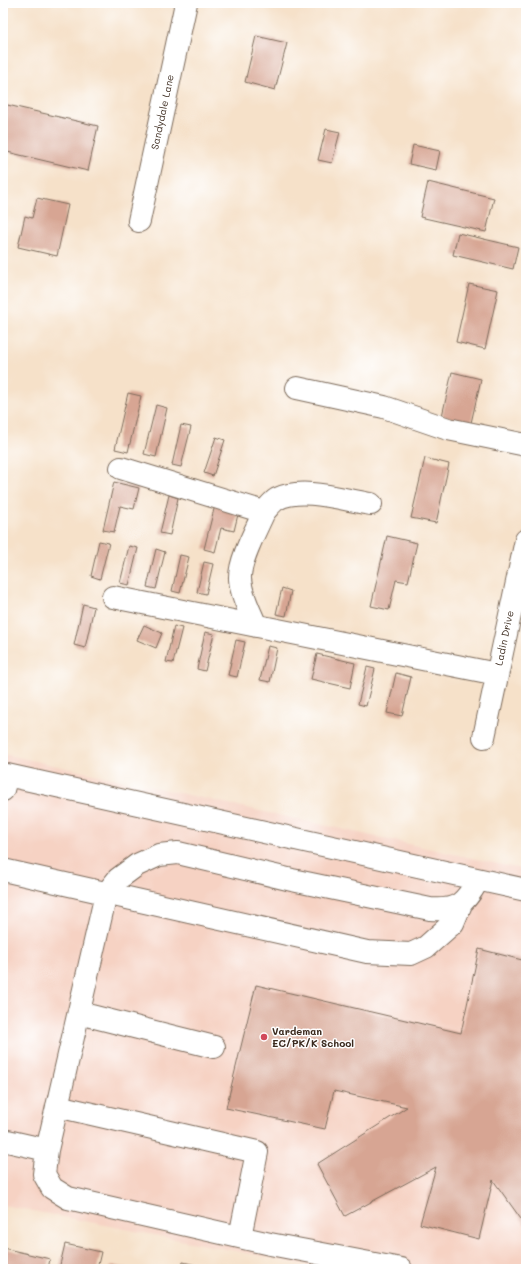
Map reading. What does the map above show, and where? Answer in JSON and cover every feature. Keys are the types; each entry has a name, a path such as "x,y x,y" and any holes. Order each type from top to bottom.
{"street":[{"name":"Sandydale Lane","path":"139,221 186,3"},
{"path":"297,388 384,406 448,429 526,445"},
{"path":"121,468 264,512"},
{"path":"256,626 245,600 240,579 243,559 264,512 276,500 289,494 301,493 371,504"},
{"name":"Ladin Drive","path":"484,737 526,540"},
{"path":"113,596 497,674"},
{"path":"3,790 7,775 526,890"},
{"path":"401,1269 240,1237 68,1198 52,1188 44,1174 47,1150 106,894 118,879 137,865 159,855 178,853 430,909 441,910 461,904"},
{"path":"3,870 367,952 411,954 426,947 453,923 461,904 469,896 478,880"},
{"path":"79,1013 214,1047"},
{"path":"57,1106 258,1152 240,1237"},
{"path":"3,1140 47,1150"}],"shaded area":[{"name":"Vardeman EC/PK/K School","path":"3,754 526,870 526,1269 327,1269 3,1205"}],"building":[{"path":"256,36 287,43 275,90 245,82"},
{"path":"3,104 98,126 88,171 3,151"},
{"path":"326,129 340,132 332,163 318,160"},
{"path":"413,145 440,151 436,170 409,164"},
{"path":"428,182 494,198 486,232 420,217"},
{"path":"37,198 68,205 57,256 18,247 25,216 32,218"},
{"path":"458,233 518,247 513,269 453,255"},
{"path":"469,284 498,290 485,349 456,342"},
{"path":"452,372 481,379 471,423 442,416"},
{"path":"128,393 141,396 128,452 115,449"},
{"path":"156,405 167,408 156,457 144,454"},
{"path":"181,425 191,427 181,467 172,465"},
{"path":"216,437 225,440 213,476 204,473"},
{"path":"425,458 449,464 436,523 411,518"},
{"path":"114,482 139,488 134,509 120,506 114,532 103,530"},
{"path":"169,495 178,498 170,535 160,533"},
{"path":"215,505 239,510 234,531 221,528 215,552 204,549"},
{"path":"387,536 417,543 408,582 396,580 389,610 371,606"},
{"path":"99,541 109,543 100,579 91,576"},
{"path":"129,546 138,548 129,585 120,583"},
{"path":"156,549 165,552 156,589 147,587"},
{"path":"180,555 189,557 180,593 172,591"},
{"path":"204,562 213,564 206,594 197,592"},
{"path":"282,588 291,591 286,616 276,614"},
{"path":"83,604 94,607 85,648 74,645"},
{"path":"144,625 162,633 156,648 137,640"},
{"path":"174,626 182,628 173,663 166,662"},
{"path":"205,632 214,634 205,671 197,669"},
{"path":"236,640 245,642 237,677 228,675"},
{"path":"268,646 277,648 270,682 260,680"},
{"path":"317,654 355,663 350,688 311,679"},
{"path":"367,667 375,669 366,706 358,704"},
{"path":"396,673 411,677 402,716 387,713"},
{"path":"479,949 526,961 526,1226 493,1180 479,1239 420,1224 436,1167 345,1216 317,1164 407,1107 334,1091 325,1129 226,1108 256,985 461,1033"},
{"path":"65,1244 101,1252 97,1269 59,1269"},
{"path":"3,1248 50,1259 48,1269 3,1269"},
{"path":"183,1262 209,1268 209,1269 181,1269"},
{"path":"111,1265 127,1268 127,1269 110,1269"}],"place":[{"name":"Vardeman EC/PK/K School","path":"264,1037"}]}
